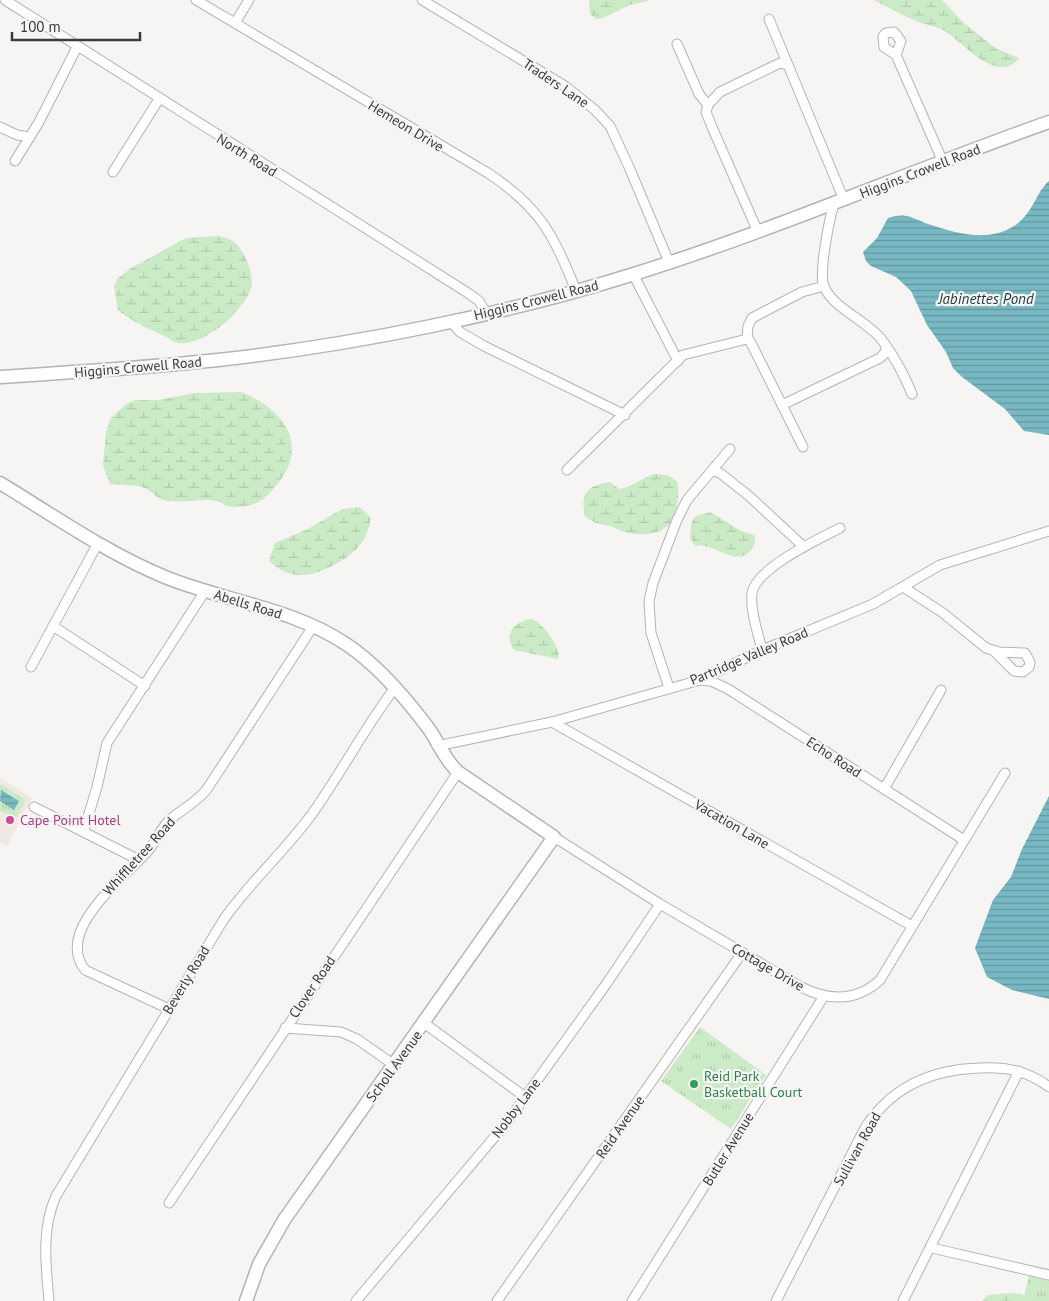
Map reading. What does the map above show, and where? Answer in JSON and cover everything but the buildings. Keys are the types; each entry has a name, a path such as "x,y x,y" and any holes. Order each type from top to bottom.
{"street":[{"name":"North Road","path":"5,0 468,293 479,302 486,313"},
{"name":"Hemeon Drive","path":"196,0 488,173 517,193 539,216 550,234 576,291"},
{"path":"235,23 249,0"},
{"name":"Traders Lane","path":"422,0 565,86 583,99 604,119 629,167 669,262"},
{"path":"769,19 839,202 830,218 822,270 824,286 833,300 875,334 886,348 912,394"},
{"path":"678,44 699,94 708,105"},
{"path":"15,161 30,137 77,47"},
{"path":"896,55 943,162"},
{"path":"758,232 706,112 708,105 720,92 780,63 788,65"},
{"path":"113,172 159,99"},
{"name":"Higgins Crowell Road","path":"0,377 258,355 486,313 576,291 758,232 1049,122"},
{"path":"0,127 17,135 30,137"},
{"path":"633,274 666,341 678,360"},
{"path":"747,339 748,326 752,318 802,292 824,286"},
{"path":"450,321 460,332 484,346 624,415"},
{"path":"567,470 683,355 747,339"},
{"path":"747,339 750,340 803,447"},
{"path":"782,405 880,358 885,353 886,348"},
{"path":"669,688 652,633 649,602 653,583 676,520 698,484 713,471 730,449"},
{"path":"713,471 720,473 748,496 804,547"},
{"name":"Abells Road","path":"0,483 98,543 164,576 205,591 265,608 347,645 394,689 427,726 437,746 458,772"},
{"path":"762,650 755,621 752,592 758,580 804,547 840,528"},
{"name":"Partridge Valley Road","path":"437,746 552,722 700,680 762,650 873,604 903,588 930,570 954,559 1049,531"},
{"path":"31,667 98,543"},
{"path":"903,588 943,613 986,648 994,651"},
{"path":"84,830 97,787 107,743 205,591"},
{"path":"53,626 145,686"},
{"name":"Whiffletree Road","path":"169,1009 85,970 78,958 79,939 96,904 139,860 171,819 191,805 207,789 312,628"},
{"name":"Echo Road","path":"700,680 711,681 728,689 964,840"},
{"name":"Beverly Road","path":"49,1301 46,1230 51,1207 228,913 237,900 280,855 312,813 394,689"},
{"path":"884,789 941,690"},
{"name":"Vacation Lane","path":"552,722 912,926"},
{"name":"Cottage Drive","path":"458,772 554,838 660,904 801,987 824,996 850,997 875,985 886,970 1005,773"},
{"name":"Clover Road","path":"168,1203 458,772"},
{"path":"34,807 84,830 127,856 139,860"},
{"name":"Scholl Avenue","path":"246,1301 259,1264 284,1220 554,838"},
{"name":"Nobby Lane","path":"356,1301 466,1171 525,1097 608,983 660,904"},
{"name":"Reid Avenue","path":"497,1301 742,953"},
{"name":"Butler Avenue","path":"632,1301 824,996"},
{"path":"424,1023 525,1097"},
{"path":"284,1028 341,1032 357,1039 394,1065"},
{"name":"Sullivan Road","path":"776,1301 865,1128 876,1111 888,1099 905,1086 938,1072 954,1069 1000,1068 1027,1072 1049,1087"},
{"path":"903,1301 932,1248 1019,1071"},
{"path":"932,1248 1049,1275"}],"shaded area":[{"name":"Cape Point Hotel","path":"0,777 32,798 7,846 0,843"}],"green space":[{"path":"589,0 651,0 630,5 603,18 596,19 590,14"},
{"path":"874,0 942,0 964,23 995,48 1019,58 1010,65 1001,67 991,65 980,59 945,31 910,19"},
{"path":"218,236 232,241 238,246 246,259 252,280 247,297 232,317 222,326 199,339 188,343 177,343 136,322 118,310 114,286 118,278 131,268 186,238"},
{"path":"241,392 268,407 279,417 287,428 291,440 292,453 288,467 276,486 261,500 241,507 229,507 218,501 211,500 167,501 145,488 110,484 103,466 106,432 111,418 125,405 135,400 158,400 194,393"},
{"path":"655,474 667,475 677,481 678,485 676,512 669,525 663,529 650,534 628,533 596,523 585,516 583,501 587,492 596,485 610,482 619,489"},
{"path":"360,507 371,518 369,527 363,541 353,553 340,562 315,573 299,575 284,571 269,561 275,543 308,529 342,509"},
{"path":"711,512 741,531 755,535 753,547 746,555 740,557 728,555 709,547 695,546 690,538 691,524 696,516"},
{"path":"532,619 541,625 555,643 559,655 558,659 514,650 509,639 510,633 516,625"},
{"path":"0,784 26,800 16,818 0,811"},
{"path":"700,1027 766,1075 731,1129 661,1081"},
{"name":"Reid Park Basketball Court","path":"685,1067 714,1087 703,1101 675,1081"},
{"path":"744,1079 753,1085 739,1109 728,1101"},
{"path":"1030,1271 1049,1277 1049,1301 1023,1301"},
{"path":"1021,1294 1027,1297 1028,1301 982,1301 988,1295"}],"water":[{"name":"Jabinettes Pond","path":"1049,181 1049,435 1024,431 1005,409 962,377 953,368 946,352 927,325 911,291 896,277 871,266 866,261 863,252 877,238 888,218 895,216 909,217 971,235 993,234 1004,231 1014,226 1026,215"},
{"path":"1,790 19,801 14,810 0,801"},
{"path":"1049,796 1049,999 1012,990 987,977 975,948 993,900 1011,877 1022,849"}],"place":[{"name":"Cape Point Hotel","path":"10,820"},
{"name":"Reid Park Basketball Court","path":"694,1084"}]}
